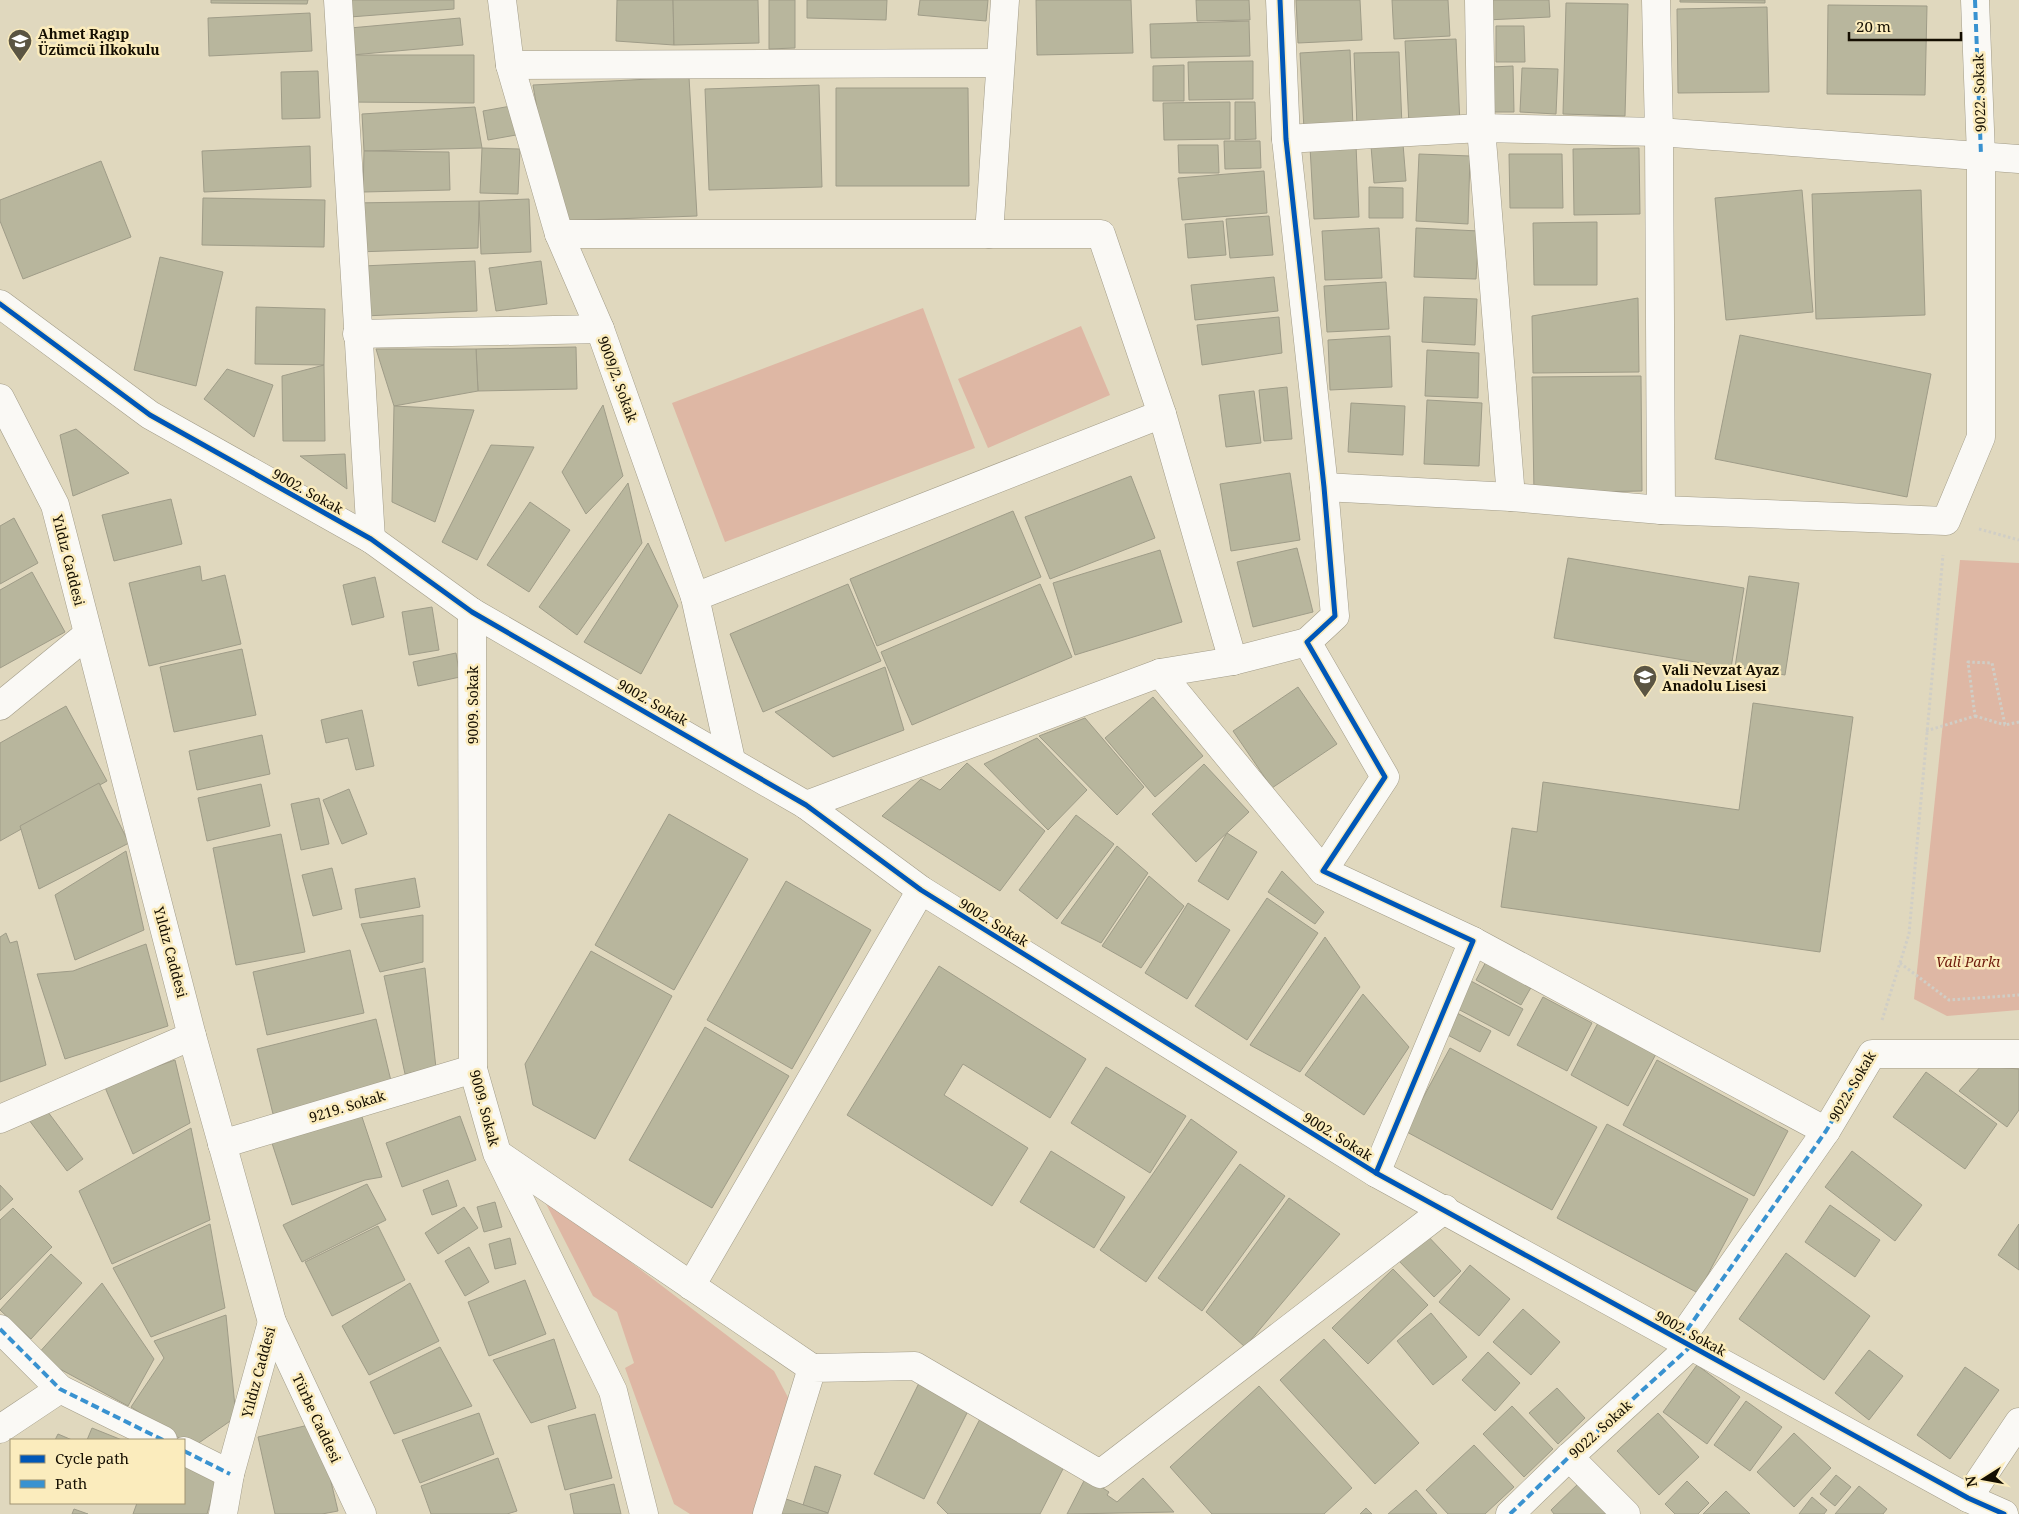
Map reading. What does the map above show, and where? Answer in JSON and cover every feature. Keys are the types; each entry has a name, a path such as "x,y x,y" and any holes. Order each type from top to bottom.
{"street":[{"path":"338,0 371,539"},
{"name":"9009/2. Sokak","path":"502,0 510,66 559,234 600,328 696,597 731,760"},
{"path":"989,234 1005,0"},
{"path":"806,805 1160,673 1232,661 1307,642 1334,616 1324,487 1286,139 1280,0"},
{"path":"1479,0 1481,128 1511,497"},
{"path":"1656,0 1659,132 1661,510"},
{"name":"9022. Sokak","path":"1946,520 1981,437 1981,155 1975,0"},
{"path":"510,66 1000,63"},
{"path":"1286,139 1481,128 1659,132 2019,159"},
{"path":"559,234 1101,234 1162,414 1232,661"},
{"name":"9002. Sokak","path":"0,304 150,415 371,539 472,612 806,805 921,890 1376,1173 1445,1209 1968,1498 2004,1514"},
{"path":"357,334 600,328"},
{"name":"Yıldız Caddesi","path":"0,398 55,505 192,1036 272,1322 230,1474 223,1514"},
{"path":"696,597 1162,414"},
{"path":"1324,487 1511,497 1661,510 1946,520"},
{"name":"9009. Sokak","path":"472,612 473,1069 497,1153 612,1391 644,1514"},
{"path":"0,706 88,634"},
{"path":"1307,642 1385,777 1323,871"},
{"path":"1160,673 1323,871 1473,941 1826,1131"},
{"path":"691,1286 921,890"},
{"path":"1376,1173 1473,941"},
{"path":"0,1118 192,1036"},
{"path":"1872,1054 2019,1054"},
{"name":"9022. Sokak","path":"1510,1514 1686,1343 1826,1131 1872,1054"},
{"name":"9219. Sokak","path":"222,1144 473,1069"},
{"path":"497,1153 812,1368 914,1366 1100,1474 1445,1209"},
{"name":"Türbe Caddesi","path":"272,1322 362,1514"},
{"path":"0,1329 60,1389 160,1439"},
{"path":"767,1514 812,1368"},
{"path":"0,1430 60,1389"},
{"path":"1968,1498 2019,1422"},
{"path":"185,1452 230,1474"},
{"path":"1569,1456 1626,1514"}],"path":[{"path":"1946,520 2019,540"},
{"path":"1975,716 1968,662 1992,663 2006,725"},
{"path":"1926,731 1975,716 2006,725 2019,722"},
{"path":"1900,963 1949,1000 2019,995"}],"green space":[{"path":"923,308 975,448 725,542 672,403"},
{"path":"1081,326 1110,395 988,448 958,379"},
{"name":"Vali Parkı","path":"1960,560 2019,563 2019,1010 1947,1016 1914,999"},
{"path":"541,1194 774,1371 791,1403 756,1514 690,1514 674,1504 625,1368 634,1363 617,1312 593,1296"}],"building":[{"path":"211,0 308,0 307,4 211,3"},
{"path":"348,0 454,0 454,9 350,17"},
{"path":"617,0 673,0 674,45 616,41"},
{"path":"673,0 758,0 759,43 674,45"},
{"path":"769,0 795,0 795,48 769,49"},
{"path":"807,0 887,0 886,20 807,18"},
{"path":"920,0 988,0 986,21 918,15"},
{"path":"1036,0 1131,0 1133,53 1037,55"},
{"path":"1196,0 1249,0 1250,20 1197,21"},
{"path":"1296,0 1360,0 1362,40 1298,43"},
{"path":"1392,0 1448,0 1450,36 1394,39"},
{"path":"1485,0 1549,0 1550,17 1486,20"},
{"path":"1680,0 1765,0 1765,3 1680,2"},
{"path":"1566,3 1628,4 1625,116 1563,114"},
{"path":"1828,5 1927,6 1925,95 1827,94"},
{"path":"1767,7 1769,92 1678,93 1677,9"},
{"path":"310,13 312,51 209,56 208,18"},
{"path":"460,18 463,45 352,55 350,28"},
{"path":"1249,21 1250,56 1151,58 1150,24"},
{"path":"1496,26 1524,26 1525,62 1496,62"},
{"path":"1456,39 1460,124 1409,126 1405,41"},
{"path":"1350,50 1353,128 1304,130 1300,53"},
{"path":"1399,52 1402,126 1357,127 1354,53"},
{"path":"352,55 474,55 474,103 346,102"},
{"path":"1253,61 1253,99 1189,100 1188,62"},
{"path":"1184,65 1184,101 1153,101 1153,66"},
{"path":"1513,66 1514,112 1492,112 1491,67"},
{"path":"1522,68 1558,69 1556,114 1520,112"},
{"path":"318,71 320,118 282,119 281,72"},
{"path":"689,77 697,216 556,221 533,85"},
{"path":"819,85 822,187 709,190 705,89"},
{"path":"836,88 968,88 969,186 836,186"},
{"path":"1230,102 1230,139 1164,140 1163,103"},
{"path":"1235,102 1255,102 1256,139 1235,140"},
{"path":"511,106 516,135 488,140 483,111"},
{"path":"475,107 482,148 364,151 362,114"},
{"path":"1224,141 1260,141 1261,168 1225,169"},
{"path":"1403,144 1406,181 1374,183 1371,146"},
{"path":"1178,145 1218,145 1219,173 1179,173"},
{"path":"1356,145 1359,217 1314,219 1310,147"},
{"path":"310,146 311,187 204,192 202,151"},
{"path":"482,148 520,149 518,194 480,193"},
{"path":"1639,148 1640,214 1574,215 1573,149"},
{"path":"364,151 449,152 450,190 363,192"},
{"path":"1419,154 1470,156 1468,224 1416,221"},
{"path":"1509,154 1562,154 1563,208 1510,208"},
{"path":"101,161 131,237 23,279 0,221 0,200"},
{"path":"1264,171 1267,213 1182,220 1178,178"},
{"path":"1369,187 1403,188 1403,218 1369,218"},
{"path":"1802,190 1813,312 1726,320 1715,198"},
{"path":"1921,190 1925,315 1816,319 1812,194"},
{"path":"203,198 325,200 324,247 202,245"},
{"path":"529,199 531,252 481,254 479,201"},
{"path":"479,201 478,248 356,252 354,203"},
{"path":"1269,216 1273,255 1230,258 1226,219"},
{"path":"1223,221 1226,255 1188,258 1185,224"},
{"path":"1597,222 1597,285 1534,285 1533,223"},
{"path":"1379,228 1382,278 1325,280 1322,231"},
{"path":"1416,228 1479,231 1476,279 1414,277"},
{"path":"160,257 223,272 196,386 134,370"},
{"path":"475,261 477,311 364,316 362,266"},
{"path":"541,261 547,304 496,311 489,268"},
{"path":"1274,277 1278,311 1195,320 1191,285"},
{"path":"1386,282 1389,329 1327,332 1324,286"},
{"path":"1424,297 1477,299 1475,345 1422,342"},
{"path":"1638,298 1639,372 1533,373 1532,316"},
{"path":"256,307 325,309 324,365 255,364"},
{"path":"1279,317 1282,353 1202,365 1197,325"},
{"path":"1740,335 1931,374 1907,497 1715,459"},
{"path":"1390,336 1392,387 1330,390 1328,340"},
{"path":"576,347 577,389 478,391 476,349"},
{"path":"376,349 476,349 478,391 394,406"},
{"path":"1427,350 1479,353 1478,398 1425,396"},
{"path":"324,365 325,441 283,441 282,376"},
{"path":"227,369 273,385 254,437 204,399"},
{"path":"1641,376 1642,491 1534,493 1532,377"},
{"path":"1287,387 1292,439 1264,441 1259,390"},
{"path":"1254,391 1261,443 1226,447 1219,395"},
{"path":"1427,400 1482,403 1479,466 1424,464"},
{"path":"1351,403 1405,406 1403,455 1348,452"},
{"path":"603,405 623,476 586,514 562,472"},
{"path":"394,406 474,410 435,522 392,502"},
{"path":"76,429 129,473 73,496 60,435"},
{"path":"491,445 534,447 477,560 442,542"},
{"path":"345,454 347,489 300,456"},
{"path":"1290,473 1300,540 1231,551 1220,484"},
{"path":"1131,476 1155,538 1050,579 1025,517"},
{"path":"628,483 642,543 577,635 539,607"},
{"path":"171,499 182,544 114,561 102,515"},
{"path":"530,502 570,530 529,592 487,565"},
{"path":"1013,511 1041,577 877,646 850,579"},
{"path":"14,518 38,563 0,584 0,526"},
{"path":"648,543 678,606 641,674 584,642"},
{"path":"1297,548 1313,612 1253,627 1237,562"},
{"path":"1160,550 1182,622 1075,655 1053,583"},
{"path":"1568,558 1744,588 1731,668 1554,638"},
{"path":"200,566 202,581 225,575 241,644 149,666 129,583"},
{"path":"32,572 65,632 0,668 0,590"},
{"path":"1749,576 1799,583 1785,675 1735,667"},
{"path":"375,577 384,617 352,625 343,585"},
{"path":"848,584 881,661 763,712 730,634"},
{"path":"1040,584 1072,657 912,725 881,652"},
{"path":"432,607 439,650 409,655 402,612"},
{"path":"242,649 256,715 174,732 160,667"},
{"path":"456,653 460,677 418,686 413,662"},
{"path":"885,667 904,730 833,757 775,712"},
{"path":"1298,687 1337,744 1272,788 1233,731"},
{"path":"1153,697 1203,756 1155,797 1105,738"},
{"path":"1753,703 1853,717 1820,952 1501,907 1512,828 1537,832 1543,782 1739,810"},
{"path":"66,706 107,781 0,841 0,743"},
{"path":"362,710 374,766 356,770 348,738 326,743 321,720"},
{"path":"1085,718 1144,787 1117,815 1039,736"},
{"path":"262,735 270,774 197,790 189,751"},
{"path":"1037,738 1087,790 1048,830 984,764"},
{"path":"967,763 1045,831 1000,891 882,816 921,779 940,790"},
{"path":"1204,764 1249,812 1196,862 1152,814"},
{"path":"99,783 129,843 39,889 20,826"},
{"path":"261,784 270,826 207,841 198,798"},
{"path":"349,789 367,834 342,844 323,800"},
{"path":"319,798 329,844 301,850 291,804"},
{"path":"669,814 748,859 674,990 595,945"},
{"path":"1076,815 1114,844 1057,919 1019,890"},
{"path":"1227,833 1257,852 1228,900 1198,881"},
{"path":"281,834 305,952 236,965 213,848"},
{"path":"1117,846 1148,873 1101,943 1061,923"},
{"path":"126,851 144,930 75,960 55,895"},
{"path":"332,868 342,909 313,916 302,875"},
{"path":"1282,871 1324,912 1315,924 1268,892"},
{"path":"1149,876 1184,906 1141,968 1102,946"},
{"path":"415,878 420,907 360,918 355,889"},
{"path":"786,881 871,930 792,1069 707,1020"},
{"path":"1267,898 1318,933 1247,1040 1195,1006"},
{"path":"1188,903 1230,930 1187,999 1145,973"},
{"path":"423,915 423,962 380,972 361,924"},
{"path":"6,933 10,943 17,941 46,1065 0,1082 0,937"},
{"path":"1325,937 1360,987 1300,1072 1250,1045"},
{"path":"146,944 168,1026 65,1059 37,974 73,971"},
{"path":"350,950 364,1013 267,1035 253,972"},
{"path":"591,951 672,996 595,1139 533,1105 525,1064"},
{"path":"1487,960 1533,984 1521,1005 1476,980"},
{"path":"939,966 1086,1059 1050,1118 963,1064 944,1095 1028,1148 992,1206 847,1115"},
{"path":"425,968 436,1068 405,1074 384,976"},
{"path":"1471,981 1523,1009 1509,1036 1456,1008"},
{"path":"1363,994 1409,1047 1364,1115 1305,1075"},
{"path":"1543,997 1592,1023 1567,1071 1517,1045"},
{"path":"1455,1012 1491,1031 1480,1052 1444,1033"},
{"path":"376,1019 392,1085 273,1114 257,1049"},
{"path":"1598,1023 1656,1054 1628,1106 1571,1075"},
{"path":"705,1027 789,1076 712,1208 629,1160"},
{"path":"1450,1048 1597,1127 1552,1210 1405,1131"},
{"path":"175,1060 190,1123 133,1154 104,1085"},
{"path":"1657,1060 1788,1131 1754,1196 1623,1125"},
{"path":"1981,1066 2019,1069 2019,1110 2007,1127 1959,1091"},
{"path":"1106,1067 1186,1116 1150,1173 1071,1123"},
{"path":"1926,1072 1997,1124 1965,1169 1893,1117"},
{"path":"42,1104 83,1159 67,1171 26,1116"},
{"path":"359,1108 382,1177 365,1180 292,1205 270,1137"},
{"path":"460,1116 476,1160 402,1187 386,1143"},
{"path":"1191,1119 1237,1152 1146,1282 1100,1250"},
{"path":"1607,1124 1748,1199 1698,1293 1557,1218"},
{"path":"191,1128 210,1220 112,1264 79,1191"},
{"path":"1051,1151 1125,1197 1094,1248 1020,1202"},
{"path":"1852,1151 1922,1205 1895,1241 1825,1187"},
{"path":"1240,1164 1285,1196 1202,1311 1158,1278"},
{"path":"448,1180 457,1206 432,1215 423,1190"},
{"path":"367,1184 386,1220 302,1262 283,1225"},
{"path":"0,1185 13,1199 0,1211"},
{"path":"1289,1198 1340,1234 1245,1347 1206,1312"},
{"path":"495,1202 502,1227 484,1232 477,1207"},
{"path":"1830,1205 1880,1240 1855,1277 1805,1242"},
{"path":"464,1207 478,1228 438,1254 425,1233"},
{"path":"13,1208 52,1247 0,1300 0,1220"},
{"path":"210,1224 225,1308 151,1337 113,1268"},
{"path":"2019,1224 2019,1270 1998,1255"},
{"path":"378,1226 405,1280 332,1316 305,1262"},
{"path":"1424,1232 1461,1271 1434,1297 1397,1259"},
{"path":"510,1238 516,1264 495,1269 489,1244"},
{"path":"469,1247 489,1282 465,1296 445,1261"},
{"path":"1786,1253 1870,1316 1824,1380 1739,1319"},
{"path":"51,1254 82,1283 31,1339 0,1310"},
{"path":"1470,1265 1510,1299 1479,1336 1439,1302"},
{"path":"1393,1269 1428,1305 1368,1364 1332,1328"},
{"path":"525,1280 546,1334 489,1356 468,1302"},
{"path":"102,1283 154,1359 128,1406 36,1356"},
{"path":"410,1283 439,1341 369,1375 342,1326"},
{"path":"1523,1309 1560,1342 1531,1375 1493,1342"},
{"path":"1431,1313 1467,1357 1433,1385 1397,1341"},
{"path":"226,1315 236,1417 193,1447 185,1442 185,1439 181,1439 131,1407 164,1358 154,1341"},
{"path":"554,1339 576,1408 531,1423 493,1360"},
{"path":"1324,1339 1419,1443 1375,1484 1280,1380"},
{"path":"440,1347 472,1406 394,1434 370,1382"},
{"path":"1869,1350 1903,1376 1869,1420 1835,1393"},
{"path":"1488,1352 1520,1383 1495,1411 1462,1380"},
{"path":"1697,1365 1740,1397 1707,1444 1663,1412"},
{"path":"1965,1367 1999,1390 1950,1459 1917,1435"},
{"path":"921,1379 971,1405 924,1499 874,1474"},
{"path":"1259,1386 1352,1488 1324,1514 1212,1514 1170,1467"},
{"path":"1557,1388 1585,1418 1558,1444 1529,1413"},
{"path":"1746,1401 1782,1427 1750,1471 1714,1445"},
{"path":"1512,1406 1553,1449 1524,1477 1483,1434"},
{"path":"479,1413 494,1454 420,1483 402,1440"},
{"path":"983,1413 1066,1463 1040,1514 948,1514 937,1503"},
{"path":"1658,1413 1699,1457 1659,1495 1617,1451"},
{"path":"595,1414 612,1478 565,1490 548,1426"},
{"path":"317,1423 338,1511 322,1514 275,1514 258,1437"},
{"path":"92,1428 120,1439 87,1439"},
{"path":"1794,1433 1831,1468 1794,1507 1757,1472"},
{"path":"58,1434 70,1439 56,1439"},
{"path":"1474,1445 1514,1487 1485,1514 1448,1514 1426,1490"},
{"path":"498,1458 517,1511 507,1514 431,1514 421,1486"},
{"path":"185,1465 217,1481 207,1514 133,1514 137,1504 185,1504"},
{"path":"815,1466 841,1475 828,1513 803,1505"},
{"path":"1836,1475 1851,1487 1835,1506 1820,1494"},
{"path":"1086,1477 1109,1492 1107,1495 1117,1502 1143,1478 1174,1512 1067,1514"},
{"path":"1687,1481 1709,1503 1698,1514 1675,1514 1665,1504"},
{"path":"1580,1482 1611,1514 1554,1514 1551,1510"},
{"path":"614,1484 621,1514 574,1514 570,1494"},
{"path":"1859,1486 1887,1509 1883,1514 1835,1514"},
{"path":"1416,1490 1437,1514 1388,1514"},
{"path":"1726,1491 1750,1514 1703,1514"},
{"path":"1812,1497 1827,1510 1824,1514 1799,1514"},
{"path":"783,1498 828,1513 828,1514 778,1514"},
{"path":"1366,1508 1372,1514 1360,1514"},
{"path":"74,1509 88,1514 72,1514"}],"marked path":[{"path":"1975,0 1981,155"},
{"path":"1680,1340 1826,1131 1872,1054"},
{"path":"0,1329 60,1389 161,1439"},
{"path":"1510,1514 1569,1457 1691,1346"},
{"path":"185,1452 230,1474"}],"cycle path":[{"path":"1280,0 1286,139 1324,487 1335,616 1307,642 1385,777 1323,871 1473,941 1376,1173"},
{"path":"0,304 150,415 371,539 472,612 806,805 921,890 1376,1173 1968,1498 2004,1514"}],"place":[{"name":"Ahmet Ragıp Üzümcü İlkokulu","path":"20,62"},
{"name":"Vali Nevzat Ayaz Anadolu Lisesi","path":"1645,698"}]}
